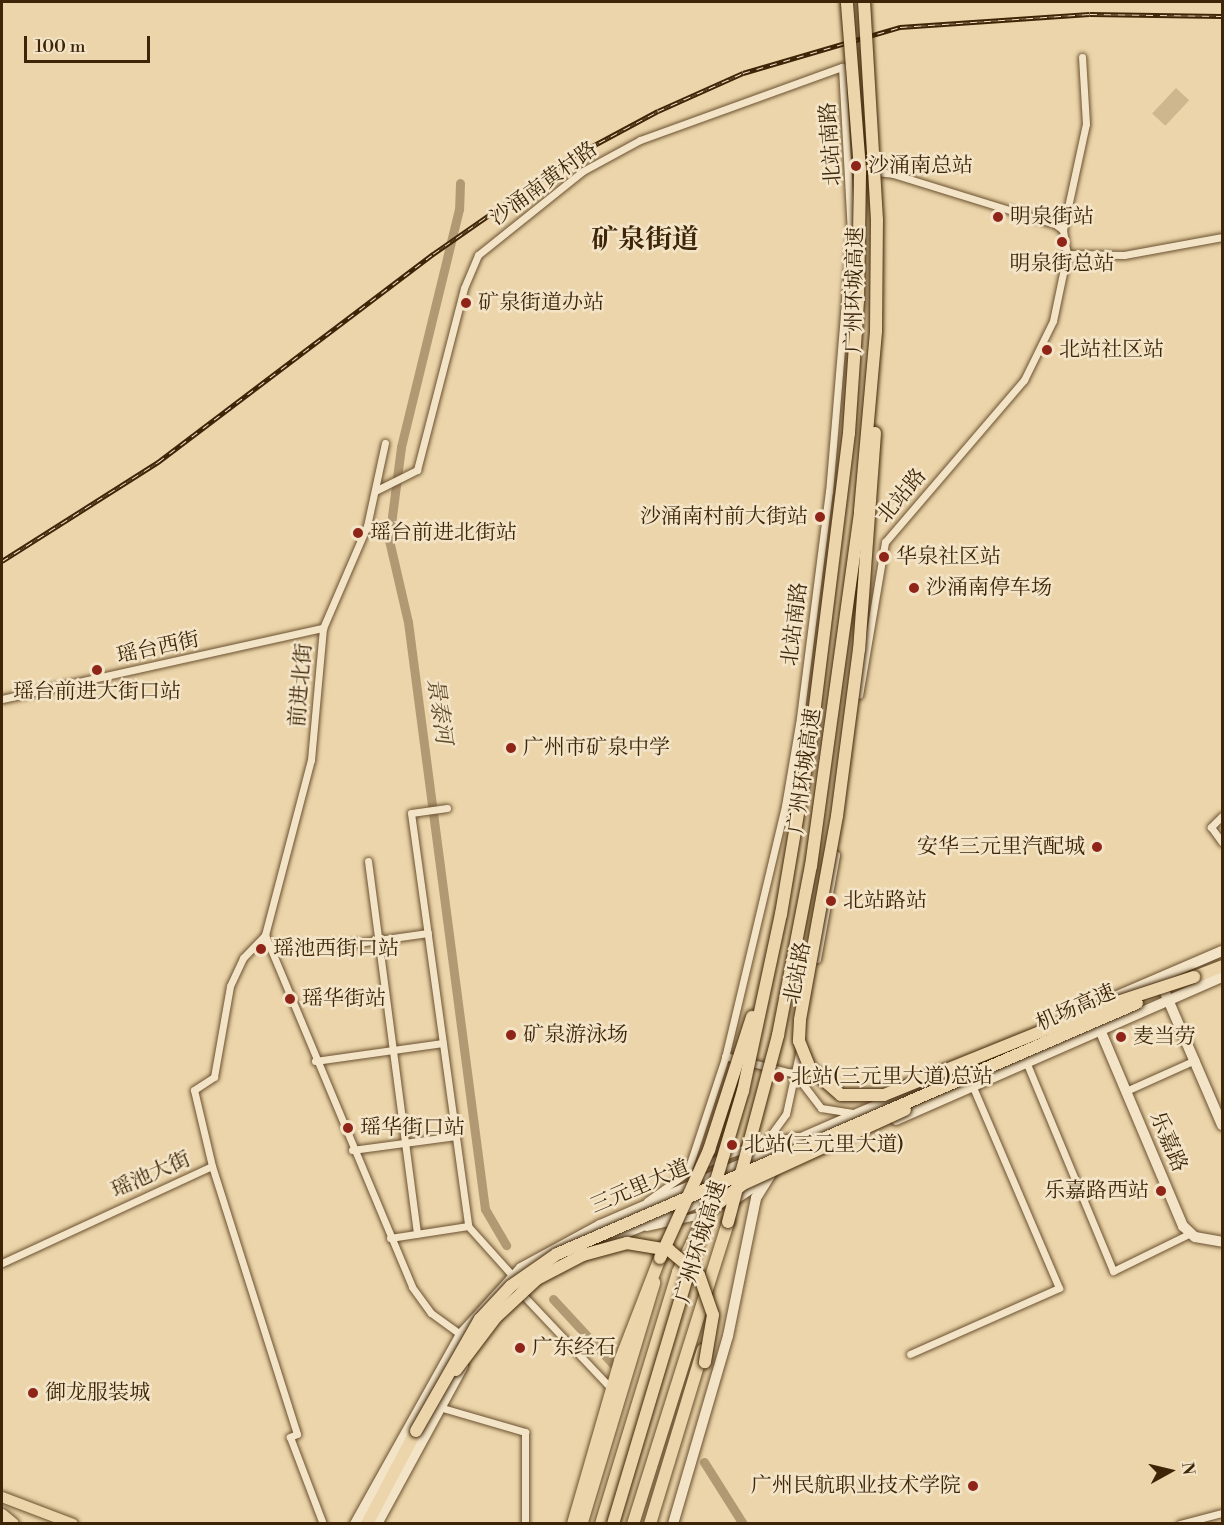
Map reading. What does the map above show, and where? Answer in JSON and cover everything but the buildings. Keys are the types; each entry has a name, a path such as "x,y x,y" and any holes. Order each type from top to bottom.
{"highway":[{"name":"广州环城高速","path":"613,1524 730,1140 781,914 829,609 853,389 860,169 847,2"},
{"name":"广州环城高速","path":"633,1524 728,1222 778,1035 811,866 859,522 876,331 876,168 864,2"},
{"path":"876,331 869,568 838,806 801,1013 799,1041 807,1063 817,1079 840,1095 884,1095 1102,1007 1197,982"},
{"path":"573,1524 620,1361 660,1258 722,1113 781,914"},
{"name":"机场高速","path":"945,1086 1197,982 1222,966"},
{"path":"367,1524 416,1431 480,1319 547,1260 945,1086"},
{"path":"601,1524 678,1272 704,1218 743,1184 860,1133 945,1086"},
{"path":"650,1524 699,1365 728,1222"},
{"path":"416,1431 496,1317 537,1280 610,1246 643,1243 669,1250 703,1281 714,1323 659,1524"},
{"path":"582,1524 660,1258"},
{"path":"2,1517 12,1524"}],"main road":[{"name":"三元里大道","path":"355,1524 461,1334 512,1275 556,1245 867,1111 1222,951"},
{"name":"三元里大道","path":"377,1524 439,1407 473,1350 520,1292 568,1259 637,1227 973,1088 1101,1032 1169,1001 1197,982 1222,977"},
{"path":"1159,978 1222,1125"},
{"name":"乐嘉路","path":"1101,1032 1189,1233"},
{"path":"673,1524 728,1336 756,1198 772,1172"},
{"path":"1189,1233 1222,1242"},
{"path":"2,1497 73,1524"},
{"path":"2,1509 20,1524"}],"street":[{"path":"850,169 892,174 1063,231 1086,124 1082,57"},
{"name":"北站南路","path":"687,1173 725,1056 785,806 799,724 835,429 851,231 850,169 842,67"},
{"name":"沙涌南黄村路","path":"377,489 417,470 464,288 478,255 583,171 640,140 842,67"},
{"name":"北站路","path":"767,1140 786,1114 795,1074 836,857 880,556 894,527 1024,380 1050,327 1067,254 1063,231"},
{"path":"1067,254 1124,255 1222,237"},
{"name":"前进北街","path":"265,935 311,760 322,628 363,539 377,489 384,444"},
{"name":"瑶台西街","path":"2,699 322,628"},
{"path":"447,808 411,813 468,1226 512,1275"},
{"path":"1222,816 1211,826 1222,842"},
{"path":"368,861 391,1050 417,1234"},
{"path":"321,948 428,933"},
{"path":"265,935 315,1061 390,1238 424,1305 461,1334 473,1350"},
{"name":"瑶池大街","path":"2,1263 212,1166 194,1090 214,1077 230,986 243,958 265,935"},
{"path":"1187,965 1187,983 1197,982"},
{"path":"315,1061 443,1044"},
{"path":"725,1056 795,1074 821,1108 844,1114 867,1111"},
{"path":"1126,1091 1195,1060"},
{"path":"1027,1064 1113,1271 1189,1233"},
{"path":"910,1354 1059,1288 973,1088"},
{"path":"638,1208 687,1173 767,1140 811,1134"},
{"path":"352,1150 456,1136"},
{"path":"212,1166 297,1434 290,1437 323,1524"},
{"path":"390,1238 468,1226"},
{"path":"520,1292 607,1384"},
{"path":"439,1407 525,1432 525,1524"},
{"path":"1180,1524 1222,1513"}],"shaded area":[{"path":"1176,88 1189,100 1165,126 1152,114"}],"waterway":[{"name":"景泰河","path":"460,183 459,209 401,447 389,540 408,622 485,1209 506,1245"},
{"name":"景泰河","path":"553,1299 613,1364"},
{"name":"景泰河","path":"704,1462 743,1524"}],"railway":[{"path":"2,561 158,462 433,254 574,156 658,111 743,73 900,27 1090,14 1222,16"}],"place":[{"name":"沙涌南总站","path":"856,166"},
{"name":"明泉街站","path":"998,217"},
{"name":"明泉街总站","path":"1062,242"},
{"name":"矿泉街道办站","path":"466,303"},
{"name":"北站社区站","path":"1047,350"},
{"name":"沙涌南村前大街站","path":"820,517"},
{"name":"瑶台前进北街站","path":"358,533"},
{"name":"华泉社区站","path":"884,557"},
{"name":"沙涌南停车场","path":"914,588"},
{"name":"瑶台前进大街口站","path":"97,670"},
{"name":"广州市矿泉中学","path":"511,748"},
{"name":"安华三元里汽配城","path":"1097,847"},
{"name":"北站路站","path":"831,901"},
{"name":"瑶池西街口站","path":"261,949"},
{"name":"瑶华街站","path":"290,999"},
{"name":"矿泉游泳场","path":"511,1035"},
{"name":"麦当劳","path":"1121,1037"},
{"name":"北站(三元里大道)总站","path":"779,1077"},
{"name":"瑶华街口站","path":"348,1128"},
{"name":"北站(三元里大道)","path":"732,1145"},
{"name":"乐嘉路西站","path":"1161,1191"},
{"name":"广东经石","path":"520,1348"},
{"name":"御龙服装城","path":"33,1393"},
{"name":"广州民航职业技术学院","path":"973,1486"}],"district":[{"name":"矿泉街道","path":"645,241"}]}
